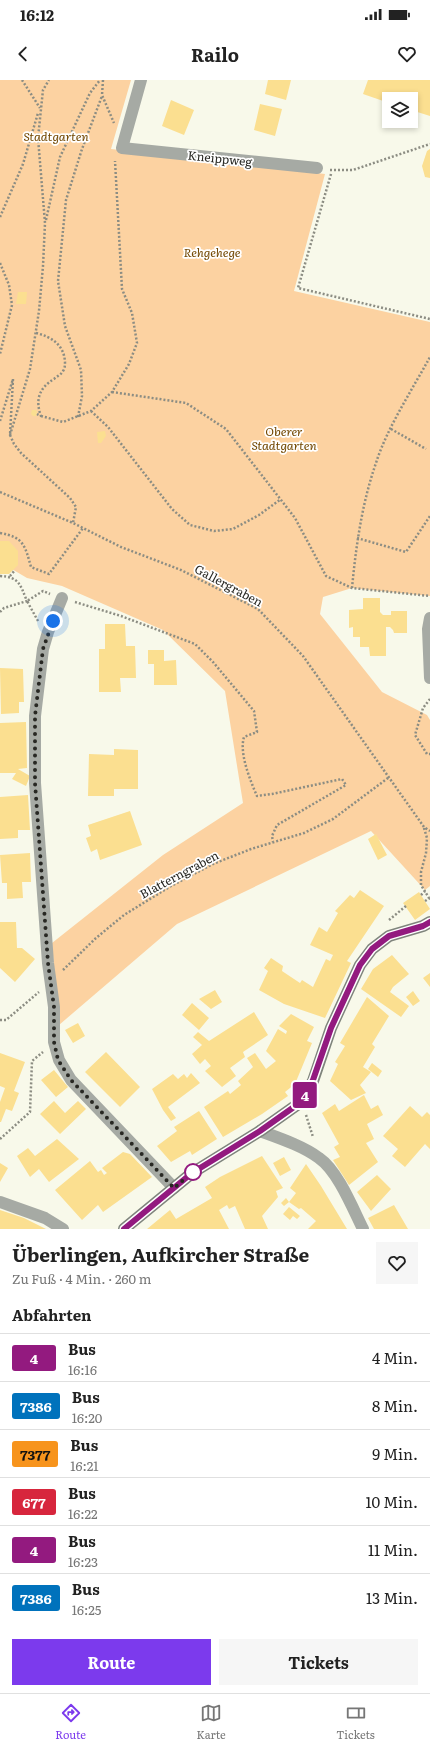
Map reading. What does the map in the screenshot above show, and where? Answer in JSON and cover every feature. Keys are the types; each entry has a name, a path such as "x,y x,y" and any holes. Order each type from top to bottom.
{"street":[{"path":"122,148 141,80"},
{"name":"Kneippweg","path":"122,148 317,168"},
{"path":"62,598 48,632 43,649 35,716 35,783 48,963 54,1007 54,1042 58,1060 71,1080 174,1188"},
{"path":"430,618 428,629 430,678"},
{"path":"124,1229 192,1173 260,1131 301,1102 313,1080 331,1028 360,965 372,949 389,936 423,926 430,922"},
{"path":"260,1131 284,1140 320,1158 345,1192 363,1229"},
{"path":"0,1202 45,1218 63,1229"}],"path":[{"path":"22,80 40,107"},
{"path":"10,435 30,369 36,333 43,266 45,223 38,138 40,107 43,90 49,80"},
{"path":"45,223 60,157 90,93 100,80"},
{"path":"78,417 82,396 82,370 65,326 58,281 66,200 82,149 102,95 103,80"},
{"path":"37,414 63,422 91,411 112,392 129,364 137,343 132,313 122,289 115,153 122,148 112,117 102,95"},
{"path":"0,217 23,164 40,107"},
{"path":"430,144 353,170 332,170 298,288 430,319"},
{"path":"0,263 9,285 12,305 0,354"},
{"path":"36,333 53,339 64,352 63,371 41,391 37,400 41,416"},
{"path":"352,588 357,538 376,462 391,429 430,357"},
{"path":"0,421 13,379 10,435 14,444 21,453 70,498 76,507 73,523"},
{"path":"112,392 186,403 226,429 295,518 326,576 352,588 430,596"},
{"path":"91,411 108,427 172,509 190,525 214,531 233,529 281,499"},
{"path":"391,429 426,449"},
{"name":"Gallergraben","path":"0,492 73,523 121,547 182,570 258,609 303,656 326,686 388,778 424,827 430,831"},
{"path":"357,538 406,552 430,516"},
{"path":"0,533 17,537 26,548 31,567 49,574 83,528"},
{"path":"10,576 15,570"},
{"path":"0,576 10,576 19,582 27,601 39,622 48,632"},
{"path":"0,612 4,608 27,601 43,591 121,616 195,644 213,662 254,711 257,732 244,737 242,744 250,779 256,796 272,794 342,778 346,784 277,825 272,836 274,842"},
{"path":"430,699 423,708 414,736 427,754 430,754"},
{"name":"Blatterngraben","path":"58,974 96,938 124,916 171,886 213,864 251,849 304,833 333,819 388,778"},
{"path":"424,827 427,838 426,853 421,872 421,886 430,898 425,901"},
{"path":"421,895 425,891"},
{"path":"0,1020 6,1020 41,989"},
{"path":"0,1139 30,1112 32,1061 54,1042"},
{"path":"301,1102 320,1158"}],"green space":[{"path":"0,80 131,80 111,149 325,174 294,291 430,322 430,596 352,588 323,597 320,614 382,692 427,715 430,720 430,886 425,890 371,831 177,924 59,1025 52,943 163,855 243,803 225,691 163,630 62,586 27,578 0,562"}],"building":[{"path":"268,80 291,80 286,100 265,94"},
{"path":"368,80 430,80 430,116 418,112 418,92 382,92 382,101 363,94"},
{"path":"171,100 194,110 184,135 162,126"},
{"path":"260,104 282,109 275,136 254,130"},
{"path":"430,149 430,178 425,177 422,166 427,151"},
{"path":"18,292 27,292 26,304 16,304"},
{"path":"32,410 36,410 36,416 31,414"},
{"path":"105,431 106,436 101,443 98,443 97,432"},
{"path":"0,541 9,541 18,551 18,565 9,574 0,574"},
{"path":"363,598 380,598 380,612 383,615 391,615 391,611 407,611 407,633 394,633 390,627 386,627 386,656 370,656 369,647 360,647 360,637 353,637 353,627 349,628 349,610 363,609"},
{"path":"105,624 125,624 126,646 135,646 136,678 120,678 121,692 99,692 99,649 105,649"},
{"path":"148,650 164,650 164,661 176,660 177,685 154,685 154,664 148,664"},
{"path":"0,668 23,669 24,702 19,702 19,713 1,714"},
{"path":"26,722 27,768 18,769 30,776 26,786 12,779 16,773 0,773 0,723"},
{"path":"114,749 138,750 138,789 114,789 114,796 88,796 89,754 114,755"},
{"path":"28,795 30,830 18,830 18,838 0,839 0,797"},
{"path":"130,811 142,845 100,860 97,849 91,852 86,838 91,836 88,825"},
{"path":"376,834 387,855 378,860 368,839"},
{"path":"30,853 31,882 22,882 23,898 7,899 7,883 2,883 0,855"},
{"path":"360,890 384,906 347,961 351,963 325,1018 284,1004 259,990 268,971 264,968 271,958 283,966 282,971 300,983 302,980 313,987 326,959 330,961 333,955 310,945 319,927 327,932 338,913 335,911 350,895 354,898"},
{"path":"419,892 430,909 415,920 403,903"},
{"path":"0,922 16,922 17,948 22,948 35,959 15,982 0,968"},
{"path":"392,955 409,974 393,987 390,992 409,1006 401,1017 361,989 373,969"},
{"path":"430,973 430,987 423,978"},
{"path":"215,990 222,1002 211,1009 199,999"},
{"path":"413,991 420,1001 413,1006 406,997"},
{"path":"367,997 389,1016 372,1044 375,1047 363,1067 371,1072 360,1085 366,1093 351,1100 330,1081 338,1064 335,1062 345,1046 340,1043"},
{"path":"192,1003 209,1018 199,1030 182,1015"},
{"path":"254,1012 268,1035 243,1052 245,1057 230,1068 236,1076 222,1087 205,1071 211,1066 205,1059 200,1064 192,1054 202,1045 193,1037 198,1032 209,1041"},
{"path":"291,1014 314,1027 307,1041 312,1043 295,1084 285,1092 288,1096 262,1114 223,1137 204,1107 228,1091 230,1094 241,1085 238,1081 253,1067 247,1058 255,1053 266,1069 276,1061 266,1051 278,1029 286,1034 287,1031 279,1026"},
{"path":"78,1023 85,1036 73,1043 65,1030"},
{"path":"106,1052 140,1087 120,1107 85,1072"},
{"path":"0,1053 25,1062 14,1091 19,1093 12,1111 6,1109 1,1122 0,1102 5,1088 0,1086"},
{"path":"372,1063 382,1071 378,1077 368,1069"},
{"path":"54,1070 68,1087 56,1097 41,1080"},
{"path":"191,1073 200,1083 168,1107 176,1118 171,1121 163,1110 152,1089 173,1074 178,1079 184,1074 187,1078"},
{"path":"364,1095 371,1109 378,1105 383,1115 367,1124 374,1139 366,1143 378,1162 349,1185 333,1160 340,1157 334,1147 339,1144 322,1113 335,1104 339,1111"},
{"path":"54,1101 65,1113 78,1101 86,1109 60,1134 40,1114"},
{"path":"410,1106 422,1117 427,1112 430,1115 430,1149 425,1144 405,1167 392,1156 398,1149 383,1136"},
{"path":"199,1111 217,1139 192,1155 190,1151 171,1162 157,1146 177,1131 174,1127"},
{"path":"57,1139 79,1159 49,1182 39,1169 30,1177 17,1156 28,1148 35,1156"},
{"path":"123,1152 130,1154 152,1177 103,1212 98,1205 82,1220 55,1190 90,1161 98,1172 101,1170 104,1175 107,1173 102,1168"},
{"path":"262,1156 283,1188 276,1191 278,1197 262,1216 268,1229 245,1229 235,1206 229,1209 227,1205 219,1210 229,1229 147,1229 170,1210 176,1219 212,1198 205,1187 220,1177"},
{"path":"284,1157 291,1170 280,1176 273,1163"},
{"path":"0,1163 8,1168 0,1182"},
{"path":"306,1164 347,1229 308,1229 316,1221 301,1208 299,1209 289,1202 296,1193 290,1188"},
{"path":"377,1175 391,1189 371,1211 357,1192"},
{"path":"286,1198 289,1202 284,1206 281,1203"},
{"path":"394,1205 408,1229 374,1229 368,1218"},
{"path":"289,1207 300,1216 297,1219 293,1216 290,1220 283,1214"},
{"path":"0,1210 24,1218 46,1229 0,1229"}],"bus line":[{"name":"4","path":"124,1229 192,1173 260,1131 301,1102 313,1080 331,1028 360,965 372,949 389,936 423,926 430,922"}],"route":[{"path":"53,621 43,649 35,716 35,783 48,963 54,1007 54,1042 58,1060 71,1080 174,1188 193,1172"}],"park label":[{"name":"Stadtgarten","path":"56,136"},
{"name":"Rehgehege","path":"212,252"},
{"name":"Oberer Stadtgarten","path":"284,438"}]}
